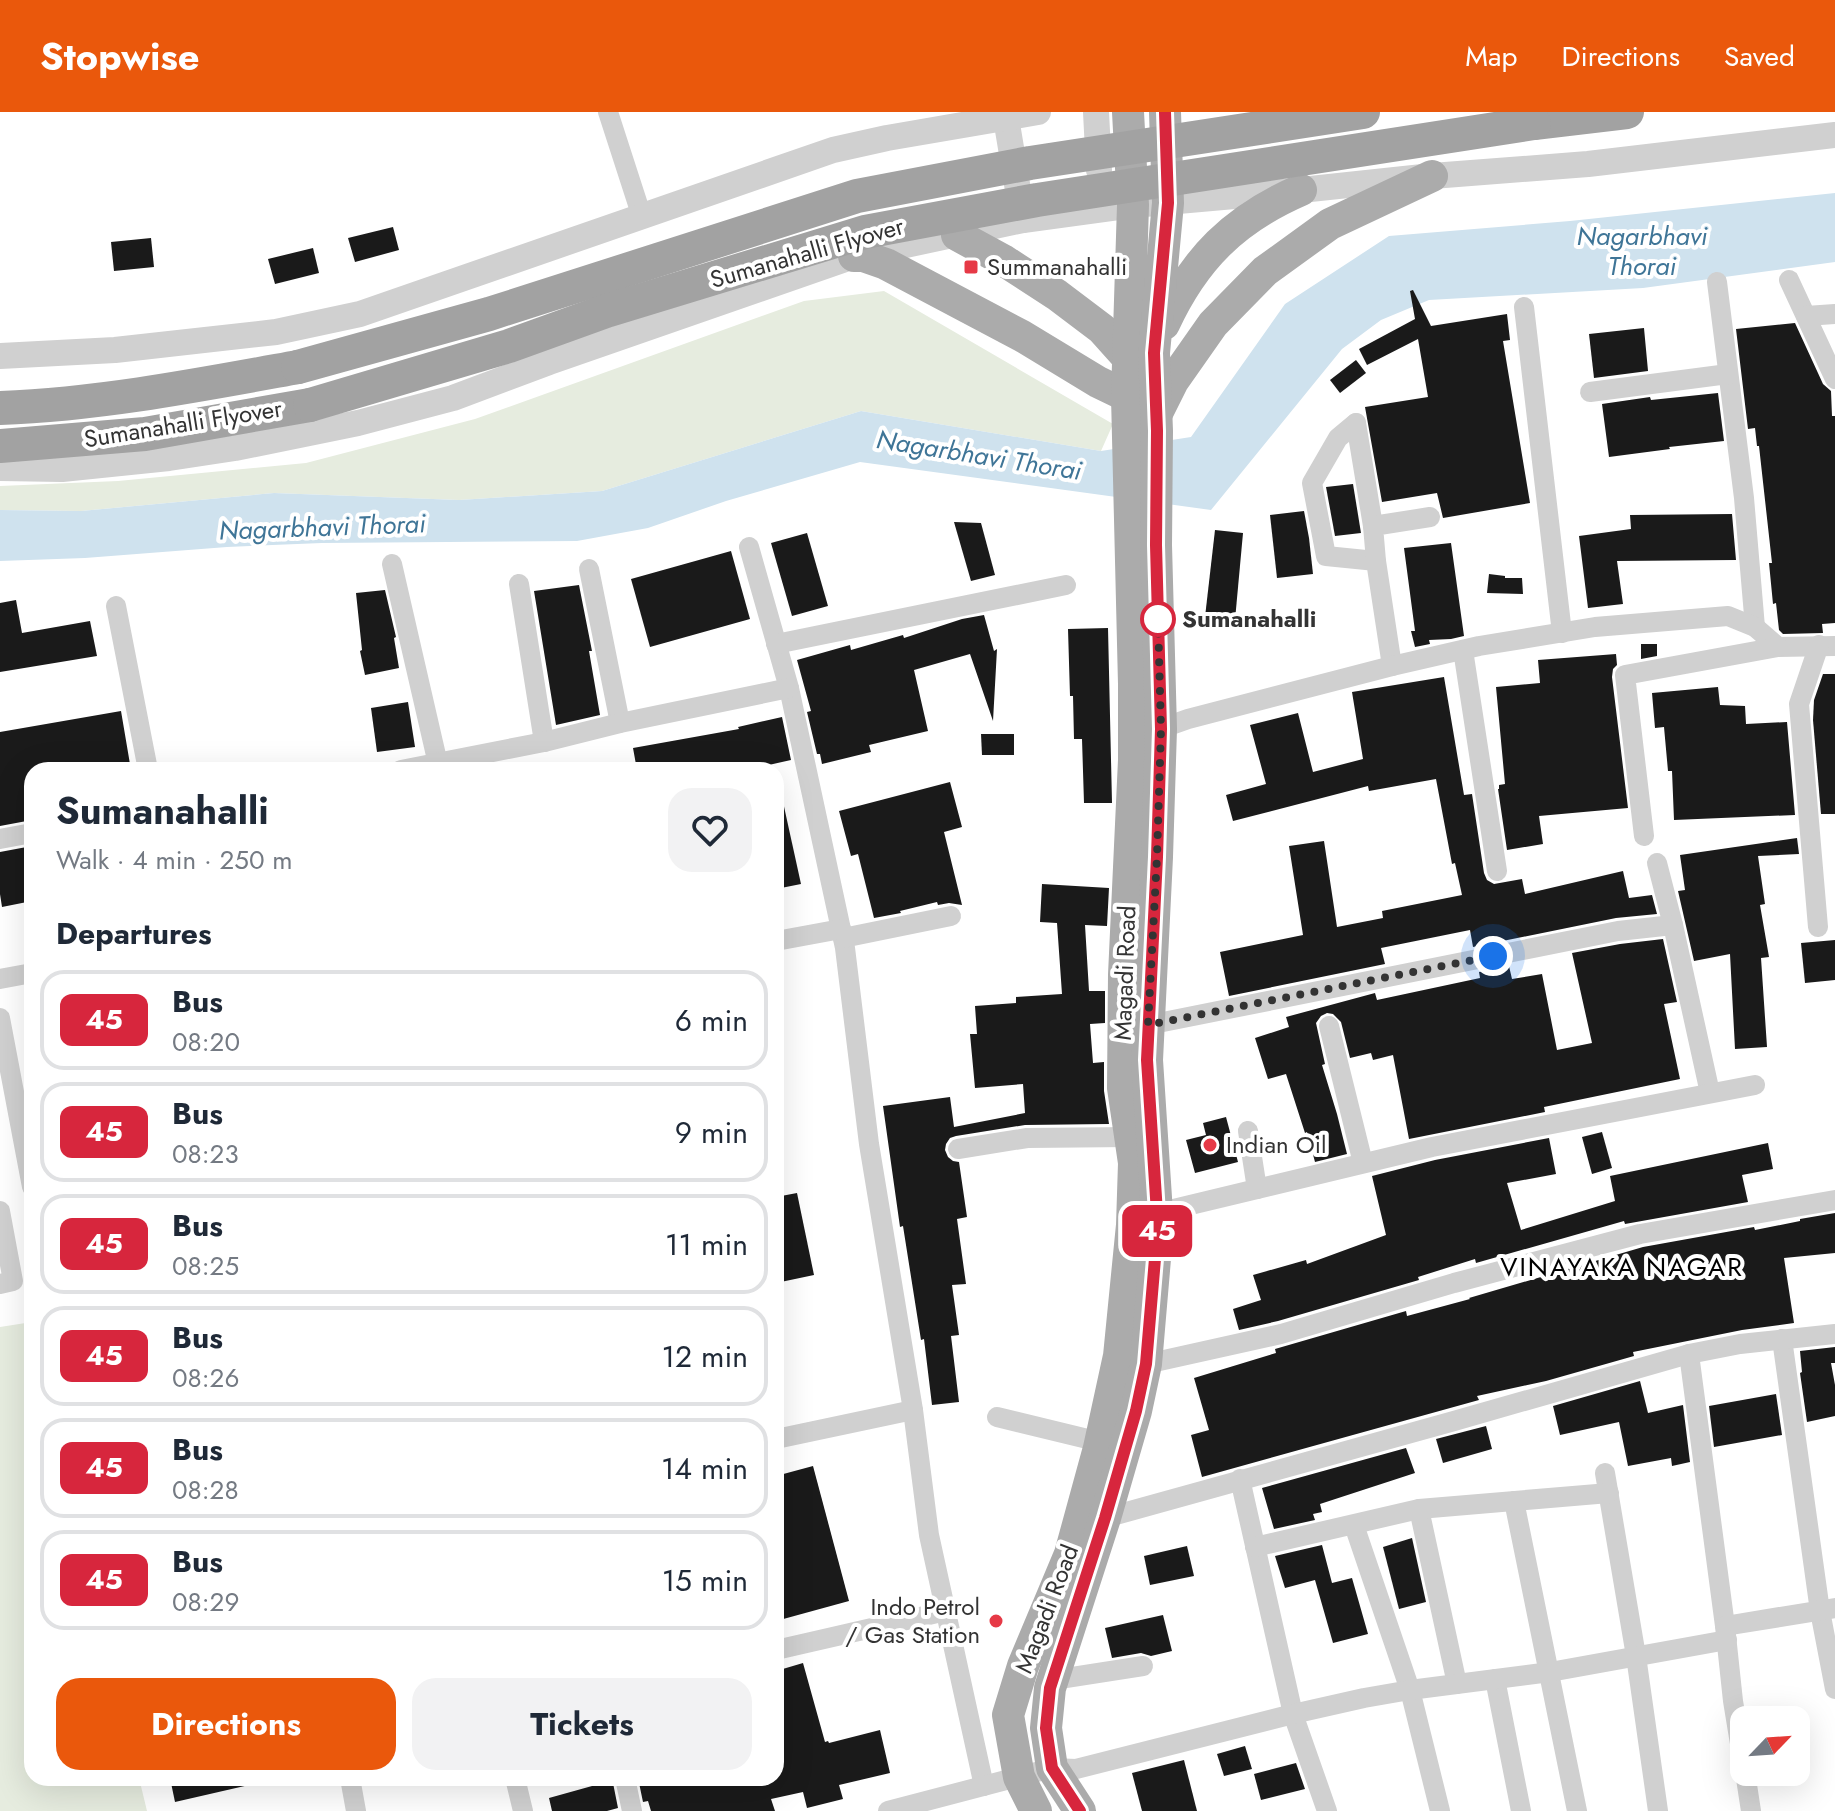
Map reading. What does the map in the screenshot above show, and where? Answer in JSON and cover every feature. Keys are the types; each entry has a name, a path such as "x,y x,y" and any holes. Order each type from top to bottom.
{"highway":[{"name":"Sumanahalli Flyover","path":"0,408 143,395 298,367 489,314 857,196 1030,163 1363,112"},
{"name":"Sumanahalli Flyover","path":"0,446 145,434 310,405 865,232 942,216 1534,123 1627,112"}],"main road":[{"name":"Magadi Road","path":"1080,1811 1052,1768 1046,1728 1053,1680 1136,1411 1146,1364 1154,1288 1157,1213 1148,1066 1157,857 1148,732 1143,542 1147,425 1128,112"},
{"name":"Magadi Road","path":"1147,425 1127,396 1141,355 1168,203 1165,112"},
{"path":"1147,425 1213,324 1265,271 1330,224 1432,176"},
{"path":"957,235 1057,295 1141,355 1162,327 1188,278 1205,256 1239,224 1279,199 1301,190"},
{"path":"854,256 886,264 1127,396"},
{"name":"Magadi Road","path":"1036,1811 1019,1777 1008,1715 1023,1666 1070,1554 1119,1356 1132,1225 1134,1163 1123,1088 1124,975 1148,732"}],"street":[{"path":"608,112 642,217"},
{"path":"0,356 115,350 276,332 360,314 833,150 1038,112"},
{"path":"1096,112 1101,209"},
{"path":"1259,112 1267,193"},
{"path":"1006,118 1023,220"},
{"path":"0,468 62,469 169,458 358,423 453,398 854,256 1023,220 1133,205 1588,164 1835,135"},
{"path":"1789,280 1835,379"},
{"path":"1717,282 1744,498 1755,627"},
{"path":"1524,307 1562,633"},
{"path":"1806,316 1835,314"},
{"path":"1590,392 1728,374"},
{"path":"1376,561 1326,556 1312,483 1338,438 1356,423 1392,666"},
{"path":"1373,526 1430,517"},
{"path":"749,547 789,688 842,934 869,1144 913,1410 929,1535 984,1786"},
{"path":"392,564 438,762"},
{"path":"589,569 620,723"},
{"path":"519,584 544,742"},
{"path":"776,644 1066,585"},
{"path":"116,606 146,762"},
{"path":"1148,732 1392,666 1595,627 1728,616 1755,627 1778,647"},
{"path":"1644,836 1625,675 1778,647 1827,646 1799,704 1818,927"},
{"path":"1463,650 1497,871"},
{"path":"448,762 789,688"},
{"path":"0,839 24,834"},
{"path":"1657,863 1710,1093"},
{"path":"784,940 951,916"},
{"path":"1148,1025 1618,931 1673,925"},
{"path":"0,979 24,974"},
{"path":"1329,1026 1363,1163"},
{"path":"1,1028 24,1136"},
{"path":"1157,1213 1432,1147 1755,1085"},
{"path":"1248,1131 1257,1189"},
{"path":"958,1149 1027,1138 1130,1137"},
{"path":"1146,1364 1281,1334 1454,1283 1640,1234 1835,1200"},
{"path":"0,1211 13,1281 0,1284"},
{"path":"1105,1518 1689,1354 1740,1344 1835,1334"},
{"path":"1782,1339 1827,1610 1835,1689"},
{"path":"1689,1354 1734,1706"},
{"path":"784,1437 913,1410"},
{"path":"997,1417 1100,1442"},
{"path":"1240,1479 1293,1714 1327,1811"},
{"path":"1255,1547 1419,1509 1514,1501 1607,1483 1658,1811"},
{"path":"1514,1501 1577,1811"},
{"path":"1419,1509 1457,1684"},
{"path":"1354,1525 1410,1690 1440,1811"},
{"path":"888,1811 1052,1768 1076,1769 1293,1714 1410,1690 1550,1672 1636,1656 1827,1610"},
{"path":"784,1648 946,1611"},
{"path":"1053,1680 1143,1666"},
{"path":"1495,1679 1521,1811"},
{"path":"351,1786 356,1811"},
{"path":"517,1786 523,1811"},
{"path":"627,1786 632,1811"},
{"path":"1747,1786 1751,1811"}],"shaded area":[{"path":"884,291 1113,424 1101,451 861,411 602,491 459,500 274,493 81,511 0,510 0,486 118,481 306,463 475,419 804,301"},
{"path":"24,1323 24,1786 141,1786 147,1811 0,1811 0,1327"}],"water":[{"name":"Nagarbhavi Thorai","path":"1835,193 1835,262 1643,288 1429,300 1381,320 1342,349 1211,510 860,462 726,501 648,528 577,541 322,543 0,561 0,510 81,511 274,493 459,500 602,491 861,411 1101,451 1191,437 1285,304 1389,236 1570,221"}],"building":[{"path":"393,227 399,250 355,262 348,238"},
{"path":"151,238 154,267 114,271 111,242"},
{"path":"313,248 319,273 275,284 268,259"},
{"path":"1413,290 1431,326 1507,314 1510,340 1503,341 1530,503 1443,518 1437,493 1382,502 1365,407 1428,397 1418,339 1367,365 1359,349 1415,319 1410,291"},
{"path":"1795,323 1823,384 1831,391 1832,416 1835,416 1835,623 1822,624 1823,633 1783,634 1779,630 1776,603 1773,604 1769,563 1772,563 1759,446 1755,428 1748,429 1736,329"},
{"path":"1644,328 1648,371 1594,378 1589,334"},
{"path":"1356,360 1366,373 1340,393 1330,380"},
{"path":"1718,393 1724,441 1609,457 1602,404 1650,397 1651,400"},
{"path":"1353,484 1361,533 1335,536 1326,487"},
{"path":"1304,511 1313,574 1277,578 1270,515"},
{"path":"1732,514 1736,560 1617,561 1623,604 1588,608 1579,536 1631,529 1630,515"},
{"path":"954,522 981,523 995,575 971,581"},
{"path":"1215,530 1243,533 1235,620 1205,617"},
{"path":"807,533 828,606 792,616 771,543"},
{"path":"1451,543 1464,636 1429,640 1430,644 1415,647 1404,548"},
{"path":"731,551 750,619 650,647 631,579"},
{"path":"1489,574 1522,578 1523,594 1487,593"},
{"path":"579,585 600,715 556,725 534,591"},
{"path":"385,590 396,637 399,668 365,675 356,593"},
{"path":"16,600 22,633 90,621 97,656 0,672 0,603"},
{"path":"984,615 994,651 997,649 993,721 970,654 914,670 928,731 869,745 871,752 822,764 820,754 817,754 807,712 811,711 797,660 850,645 851,650 903,635 904,638"},
{"path":"1108,628 1112,803 1084,803 1082,739 1074,739 1073,696 1070,696 1068,629"},
{"path":"1641,644 1657,644 1657,656 1641,659"},
{"path":"1616,654 1617,665 1612,677 1628,808 1539,816 1543,844 1507,850 1498,789 1499,785 1505,784 1496,687 1540,683 1538,660"},
{"path":"1823,674 1835,674 1835,814 1821,814 1813,720 1814,700"},
{"path":"1444,677 1464,795 1472,794 1487,880 1494,884 1522,879 1525,894 1623,871 1629,898 1652,895 1657,914 1616,918 1473,947 1470,930 1381,948 1385,964 1229,996 1220,952 1303,935 1289,846 1324,841 1337,927 1383,918 1382,911 1462,895 1455,863 1452,864 1436,779 1369,791 1368,786 1233,821 1226,795 1266,784 1250,725 1298,713 1313,772 1363,759 1352,692"},
{"path":"1718,687 1720,705 1745,706 1746,724 1787,722 1795,815 1674,820 1672,771 1668,771 1664,727 1655,728 1652,693"},
{"path":"408,702 415,747 377,752 371,708"},
{"path":"121,711 130,762 24,762 24,822 0,826 0,732"},
{"path":"782,717 791,760 636,762 633,748"},
{"path":"981,734 1014,734 1014,755 982,755"},
{"path":"950,782 962,827 944,832 962,905 938,905 937,902 874,918 858,854 851,856 839,811"},
{"path":"784,807 801,884 784,887"},
{"path":"1797,838 1799,854 1758,856 1765,904 1760,905 1769,957 1761,958 1767,1047 1735,1049 1730,954 1694,961 1678,891 1685,890 1680,855"},
{"path":"24,848 24,903 2,907 0,852"},
{"path":"1042,884 1109,888 1107,926 1085,925 1089,991 1105,991 1105,1023 1090,1024 1093,1063 1104,1062 1109,1124 1025,1125 956,1136 946,1144 948,1157 959,1162 967,1217 957,1219 966,1284 952,1285 959,1335 951,1336 959,1402 932,1405 924,1339 921,1340 903,1226 900,1227 883,1106 950,1097 954,1127 1025,1113 1023,1084 975,1088 970,1034 977,1034 975,1006 1016,1003 1016,997 1062,994 1057,923 1040,922"},
{"path":"1663,939 1677,1002 1664,1004 1680,1079 1544,1107 1545,1112 1409,1139 1393,1055 1373,1060 1371,1053 1350,1058 1341,1022 1333,1014 1327,1013 1316,1023 1325,1064 1322,1065 1347,1154 1315,1162 1286,1074 1268,1079 1255,1038 1289,1027 1286,1017 1375,993 1377,1000 1480,978 1479,972 1509,966 1512,979 1542,974 1557,1050 1592,1043 1572,953"},
{"path":"1835,940 1835,980 1805,983 1801,943"},
{"path":"1226,1117 1238,1162 1195,1173 1186,1140 1206,1135 1203,1123"},
{"path":"1602,1132 1612,1168 1592,1174 1582,1137"},
{"path":"1549,1138 1556,1174 1507,1183 1521,1230 1615,1201 1610,1176 1768,1143 1773,1169 1742,1175 1748,1202 1625,1224 1624,1221 1476,1263 1475,1259 1418,1277 1419,1280 1239,1330 1233,1309 1261,1300 1253,1275 1306,1260 1307,1264 1386,1235 1372,1176 1435,1160"},
{"path":"797,1193 814,1275 784,1281 784,1195"},
{"path":"1835,1213 1835,1253 1784,1258 1794,1323 1633,1352 1634,1356 1546,1381 1477,1396 1479,1400 1202,1477 1191,1435 1209,1430 1194,1378 1276,1353 1275,1349 1406,1311 1407,1316 1470,1299 1643,1247 1754,1227 1755,1230"},
{"path":"1835,1347 1835,1363 1831,1363 1835,1416 1807,1422 1800,1351"},
{"path":"1640,1381 1648,1413 1683,1405 1690,1462 1672,1466 1671,1458 1628,1466 1619,1422 1560,1435 1553,1406"},
{"path":"1776,1394 1782,1435 1714,1447 1709,1406"},
{"path":"1486,1426 1492,1449 1443,1463 1436,1439"},
{"path":"1406,1448 1415,1473 1320,1504 1322,1512 1313,1514 1315,1520 1274,1529 1262,1488"},
{"path":"813,1466 849,1601 784,1619 784,1474"},
{"path":"1412,1538 1426,1602 1399,1609 1383,1547"},
{"path":"1322,1545 1332,1583 1352,1578 1368,1634 1333,1643 1315,1580 1285,1588 1275,1556"},
{"path":"1187,1546 1194,1576 1150,1585 1144,1556"},
{"path":"1163,1615 1172,1651 1151,1656 1141,1653 1112,1658 1105,1628"},
{"path":"803,1663 825,1742 880,1730 890,1773 839,1785 843,1799 807,1808 803,1792 771,1799 775,1811 651,1811 648,1801 643,1802 640,1786 784,1786 784,1669"},
{"path":"1245,1746 1252,1769 1224,1776 1217,1754"},
{"path":"1184,1760 1197,1811 1142,1811 1132,1773"},
{"path":"1296,1763 1305,1789 1261,1800 1254,1774"},
{"path":"172,1786 245,1786 175,1802"},
{"path":"592,1786 614,1786 618,1808 607,1811 552,1811 549,1798"}],"bus line":[{"name":"45","path":"1080,1811 1052,1768 1046,1728 1050,1688 1136,1411 1146,1364 1154,1288 1157,1213 1147,1060 1161,729 1154,353 1168,203 1165,112"}],"place":[{"name":"Summanahalli","path":"971,267"},
{"name":"Sumanahalli","path":"1158,619"},
{"name":"Indian Oil","path":"1210,1145"},
{"name":"Indo Petrol / Gas Station","path":"996,1621"}],"district":[{"name":"VINAYAKA NAGAR","path":"1622,1267"}],"route":[{"path":"1158,619 1161,729 1148,1025 1493,956"}]}
